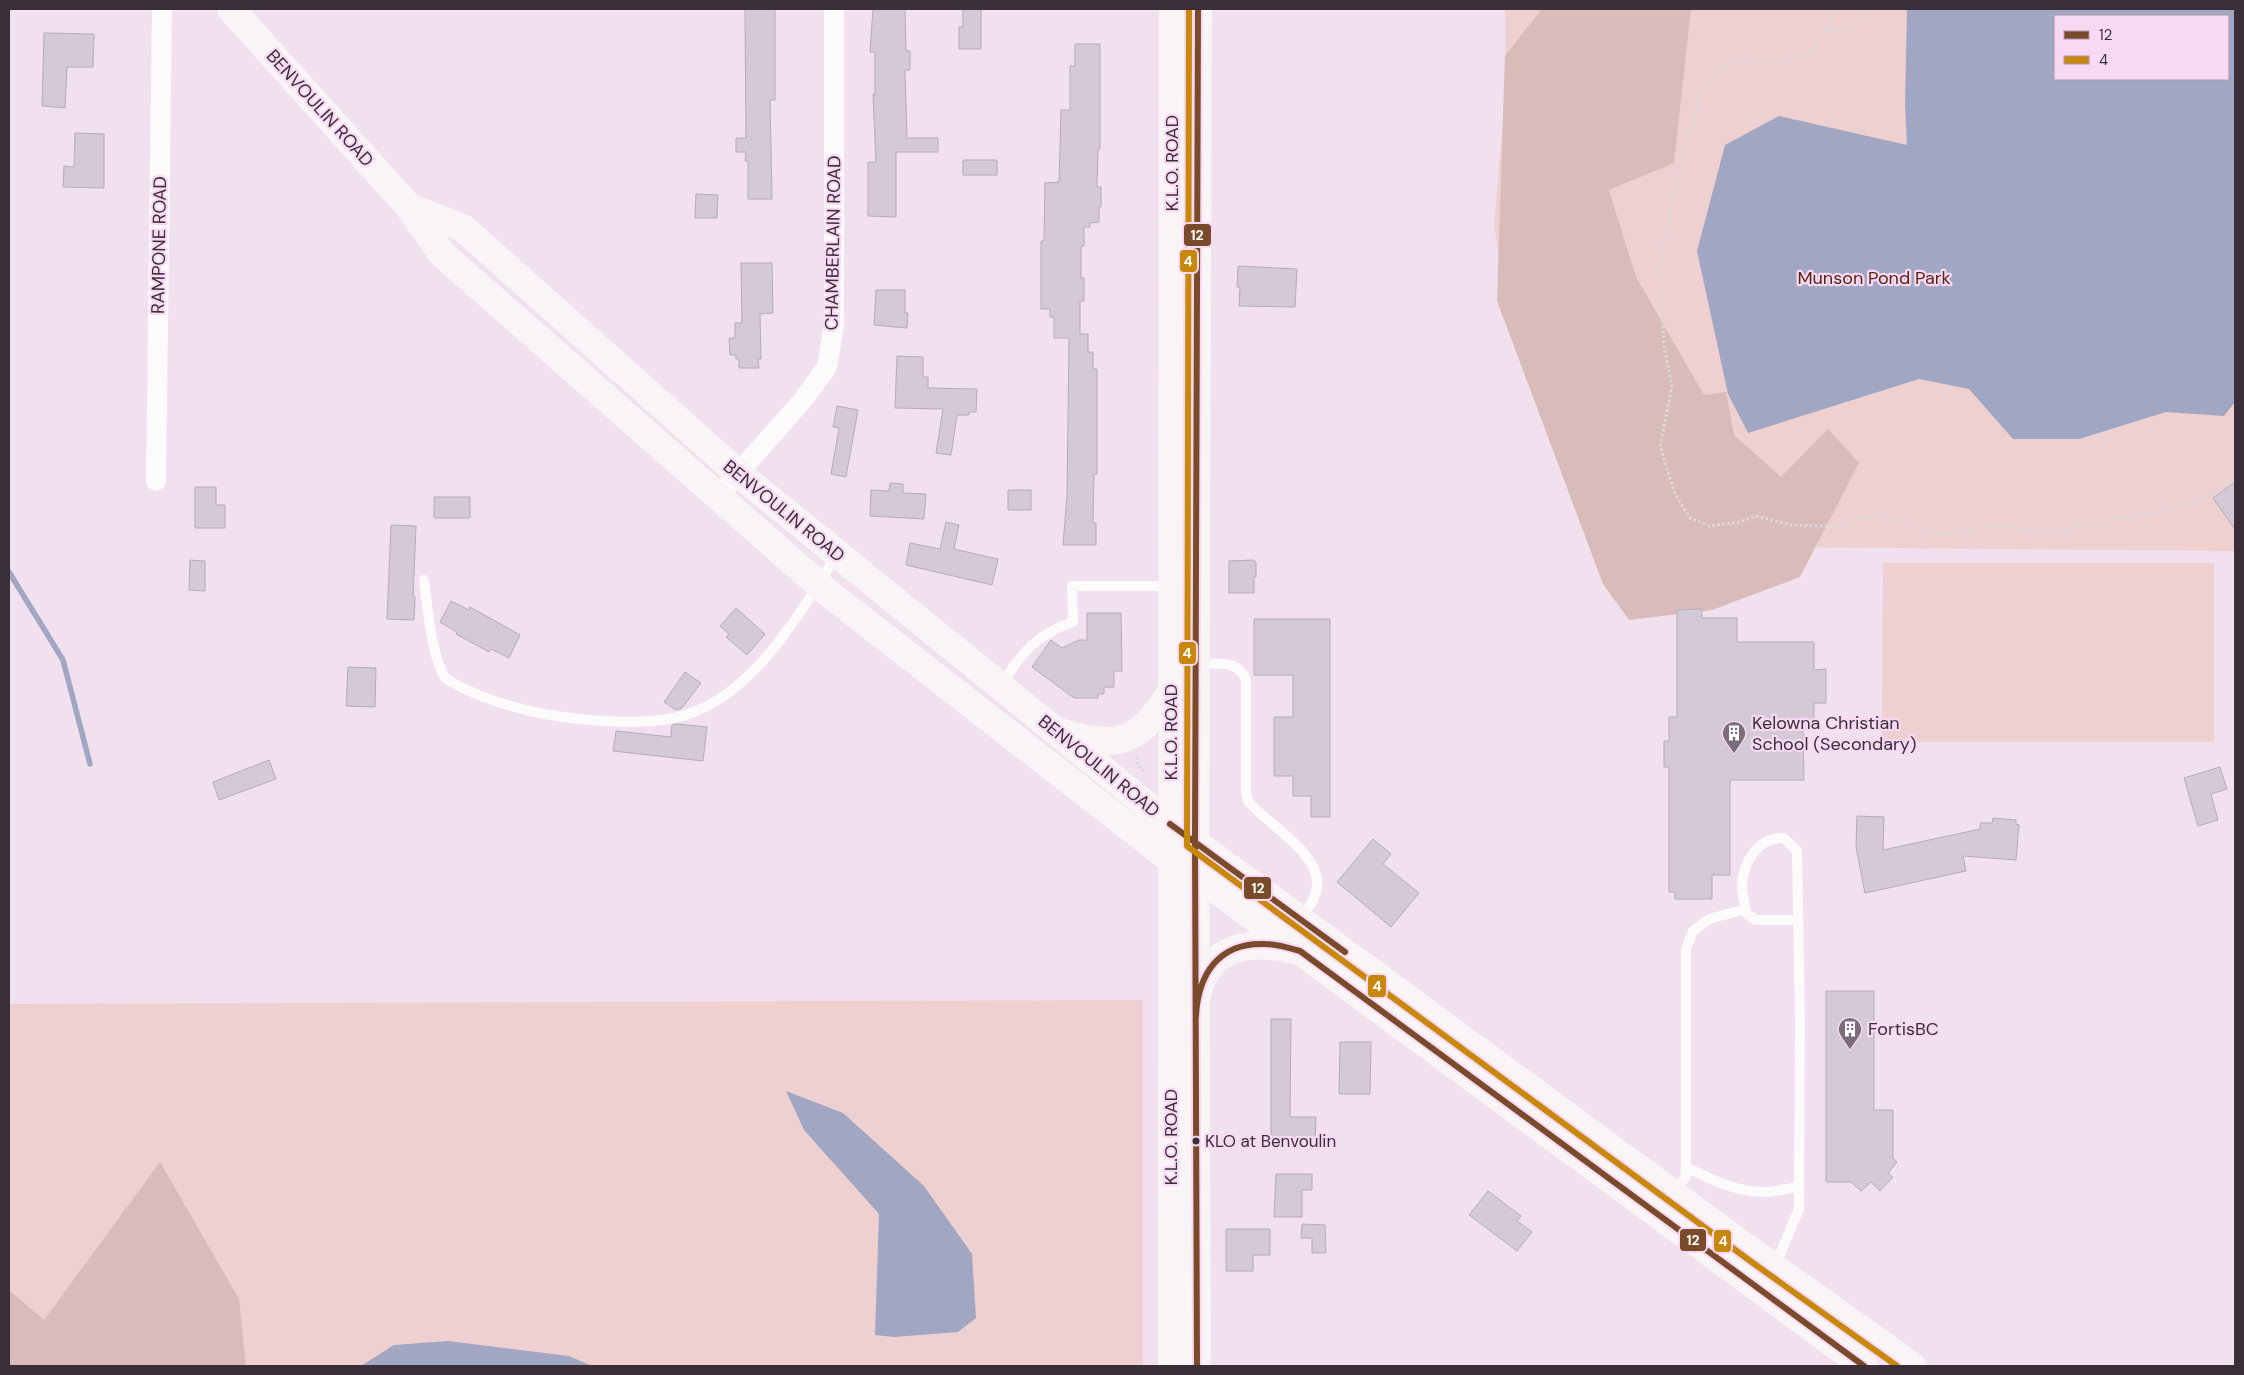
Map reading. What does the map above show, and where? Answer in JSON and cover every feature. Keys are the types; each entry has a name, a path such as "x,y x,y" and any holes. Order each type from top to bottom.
{"main road":[{"name":"BENVOULIN ROAD","path":"232,9 409,207 442,254 818,584 1170,859 1195,874 1863,1366"},
{"name":"K.L.O. ROAD","path":"1172,9 1170,824 1172,1366"},
{"name":"K.L.O. ROAD","path":"1197,1366 1195,842 1198,9"},
{"name":"BENVOULIN ROAD","path":"409,207 462,228 738,474 1170,824 1912,1366"},
{"path":"1055,730 1085,740 1125,739 1141,730 1156,716 1171,692"},
{"path":"1196,1002 1200,982 1208,970 1218,957 1236,948 1259,944 1272,945 1300,952"}],"street":[{"name":"RAMPONE ROAD","path":"156,481 162,9"},
{"name":"CHAMBERLAIN ROAD","path":"718,496 802,401 827,367 834,325 834,9"},
{"path":"1863,1366 1881,1345"}],"lane":[{"path":"424,580 436,656 440,670 446,679 502,704 524,711 602,721 638,722 682,716 704,708 733,690 762,663 837,554"},
{"path":"1000,686 1015,663 1031,644 1054,628 1073,622 1072,586 1171,586"},
{"path":"1196,664 1233,665 1244,673 1246,681 1248,801 1308,857 1317,876 1314,898 1300,920"},
{"path":"1775,1267 1799,1209 1800,1020 1797,851 1784,838 1773,837 1762,843 1748,860 1742,886 1746,913 1755,920 1797,920"},
{"path":"1673,1193 1685,1178 1686,1166 1686,948 1693,931 1709,919 1746,909"},
{"path":"1686,1166 1709,1178 1739,1189 1768,1192 1799,1187"}],"path":[{"path":"1838,9 1813,49 1789,61 1739,60 1721,65 1701,92 1677,183 1659,267 1664,346 1672,386 1660,446 1675,494 1690,518 1709,526 1740,522 1756,516 1790,525 1835,526 1867,517 1883,517 1908,524 1923,532 1947,534 1983,527 2004,526 2046,533 2171,509 2207,497 2235,477"},
{"path":"1825,31 1853,28 1866,19 1875,9"}],"green space":[{"name":"Munson Pond Park","path":"1505,9 2235,9 2235,551 1653,546 1506,302 1494,225 1506,86"},
{"path":"1883,563 2214,563 2214,742 1882,742"},
{"path":"1143,1000 1143,1366 9,1366 9,1004"}],"shaded area":[{"path":"1542,9 1691,9 1674,163 1609,190 1636,277 1704,395 1726,392 1734,435 1781,477 1828,429 1859,463 1800,577 1712,610 1629,620 1603,584 1497,301 1505,56"},
{"path":"160,1162 239,1299 246,1366 9,1366 9,1290 44,1320"}],"water":[{"path":"1907,9 2235,9 2235,402 2224,416 2166,412 2079,439 2013,439 1969,389 1919,379 1748,433 1728,394 1697,251 1725,145 1779,116 1907,145 1905,105"},
{"path":"786,1091 843,1113 924,1186 972,1254 976,1318 958,1332 894,1337 875,1335 879,1214 804,1130"},
{"path":"448,1341 569,1356 592,1366 361,1366 394,1345"}],"building":[{"path":"745,9 775,9 775,100 770,100 772,199 748,199 748,161 745,161 746,152 736,152 736,138 746,138"},
{"path":"873,9 905,9 906,51 910,51 910,70 905,70 907,138 938,138 938,152 896,152 896,217 868,216 868,162 876,162 873,94 875,94 875,52 870,52"},
{"path":"963,9 981,9 981,49 959,49 959,27 963,27"},
{"path":"44,33 94,34 93,67 67,67 65,108 42,106"},
{"path":"1075,44 1100,44 1100,149 1098,149 1097,187 1101,187 1101,207 1099,207 1099,222 1090,223 1090,227 1084,227 1084,246 1081,246 1081,278 1084,278 1084,301 1080,301 1080,334 1088,334 1088,352 1093,352 1093,369 1097,369 1097,474 1094,474 1093,523 1096,523 1096,545 1063,545 1067,496 1069,338 1054,338 1054,317 1050,317 1050,309 1041,309 1041,241 1044,241 1045,183 1059,182 1061,110 1070,110 1070,66 1075,66"},
{"path":"75,133 104,134 104,188 63,187 64,166 74,167"},
{"path":"963,160 997,160 997,175 963,175"},
{"path":"696,194 718,195 717,218 695,218"},
{"path":"741,263 772,263 773,313 760,314 761,359 758,359 759,368 739,368 739,359 736,359 736,355 730,355 729,338 735,338 735,323 742,323"},
{"path":"1238,266 1297,269 1295,307 1239,306 1240,287 1237,287"},
{"path":"876,290 905,290 905,313 908,313 907,328 874,325"},
{"path":"897,356 923,357 923,377 928,377 928,388 977,389 976,412 969,412 969,415 957,415 951,455 936,453 943,409 895,408"},
{"path":"837,406 858,410 846,477 831,474 839,428 833,427"},
{"path":"2235,482 2235,529 2213,498"},
{"path":"890,483 903,484 903,493 926,494 924,519 870,516 871,490 889,491"},
{"path":"195,487 216,487 216,505 225,505 225,528 195,528"},
{"path":"1008,490 1031,490 1031,510 1008,510"},
{"path":"434,497 470,497 470,518 434,518"},
{"path":"946,522 959,525 954,549 998,559 992,585 906,565 910,543 940,549"},
{"path":"391,525 416,526 413,596 415,597 414,620 387,619"},
{"path":"190,560 205,561 205,591 189,590"},
{"path":"1254,560 1256,562 1256,577 1254,577 1254,593 1229,593 1229,561"},
{"path":"451,601 469,610 470,607 520,635 509,658 491,649 489,652 456,634 457,632 440,622"},
{"path":"736,608 765,634 747,655 726,637 729,634 720,626"},
{"name":"Kelowna Christian School (Secondary)","path":"1702,609 1702,618 1737,618 1737,642 1814,642 1814,670 1826,669 1826,703 1814,703 1814,729 1803,729 1804,780 1730,780 1730,875 1712,875 1712,899 1675,899 1675,892 1669,892 1669,767 1664,767 1664,741 1669,741 1669,717 1677,717 1677,610"},
{"path":"1087,613 1121,613 1122,671 1114,671 1114,687 1104,687 1104,694 1098,694 1098,698 1074,698 1032,667 1051,640 1062,648 1079,640 1087,640"},
{"path":"1254,619 1330,619 1330,817 1311,817 1311,796 1293,796 1293,776 1274,776 1274,717 1293,717 1293,675 1254,675"},
{"path":"348,667 376,668 375,707 346,706"},
{"path":"685,672 701,683 682,708 676,710 664,702"},
{"path":"672,725 707,727 703,761 613,751 616,731 671,737"},
{"path":"269,760 276,779 219,800 213,782"},
{"path":"2220,767 2227,789 2211,794 2218,820 2198,826 2184,778"},
{"path":"1857,816 1884,817 1883,850 1980,829 1980,823 1992,823 1993,818 2016,820 2016,824 2019,825 2016,860 1963,856 1966,871 1865,893 1856,847"},
{"path":"1373,839 1391,854 1383,864 1419,893 1391,927 1337,882"},
{"name":"FortisBC","path":"1826,991 1874,991 1874,1110 1893,1110 1893,1158 1897,1162 1888,1173 1893,1177 1880,1191 1871,1182 1861,1191 1851,1182 1826,1182"},
{"path":"1271,1019 1291,1019 1290,1117 1316,1117 1315,1145 1271,1144"},
{"path":"1340,1042 1371,1042 1370,1094 1339,1094"},
{"path":"1276,1174 1312,1174 1312,1190 1302,1190 1302,1217 1274,1217"},
{"path":"1488,1191 1521,1216 1517,1221 1532,1232 1517,1251 1469,1215"},
{"path":"1302,1224 1325,1225 1326,1253 1312,1253 1312,1238 1301,1238"},
{"path":"1226,1229 1270,1229 1270,1255 1253,1255 1253,1271 1226,1271"}],"waterway":[{"path":"9,572 63,660 90,764"}],"transit line":[{"name":"4","path":"1189,9 1187,846 1753,1263 1897,1366"},
{"name":"12","path":"1197,1366 1195,842 1198,9"},
{"name":"12","path":"1170,824 1345,952"},
{"name":"12","path":"1196,1016 1201,987 1207,974 1223,955 1249,945 1265,944 1283,946 1300,951 1864,1366"}],"place":[{"name":"Kelowna Christian School (Secondary)","path":"1734,754"},
{"name":"FortisBC","path":"1850,1050"},
{"name":"KLO at Benvoulin","path":"1196,1141"}]}
